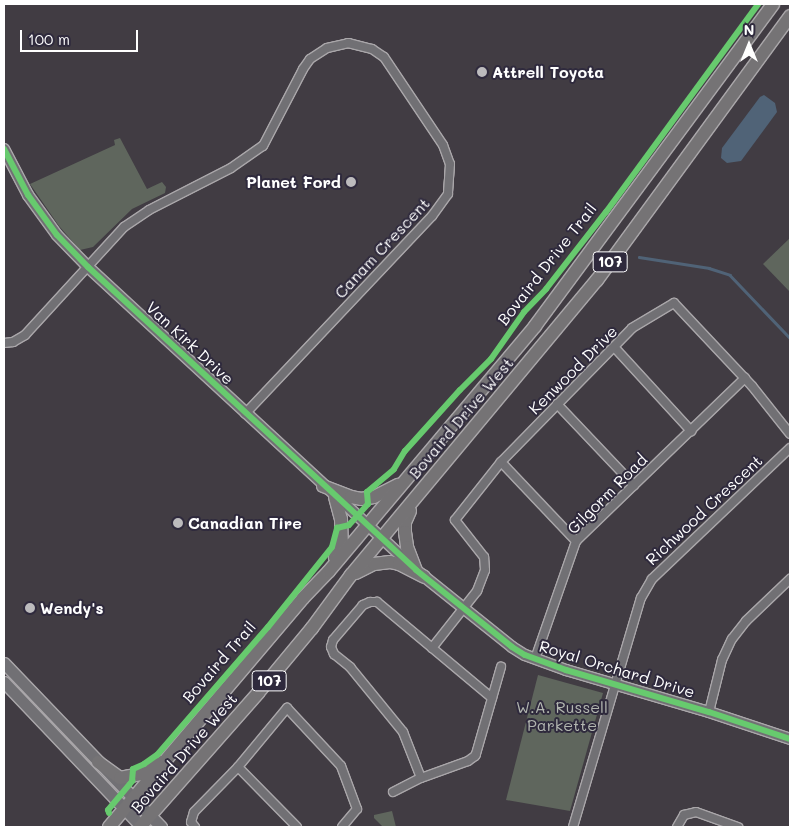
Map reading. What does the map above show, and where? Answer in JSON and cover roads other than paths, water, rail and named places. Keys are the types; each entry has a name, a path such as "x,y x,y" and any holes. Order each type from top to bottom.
{"main road":[{"name":"Bovaird Drive West","path":"109,827 134,800 303,598 330,571 366,525 535,326 773,4"},
{"name":"Bovaird Drive West","path":"141,827 258,693 312,628 351,575 597,280 790,16"},
{"path":"323,486 351,497 368,499 402,483"},
{"path":"330,571 342,542 341,519 335,497"},
{"path":"417,497 405,522 407,547 420,574"},
{"path":"351,575 374,564 390,562 420,574"},
{"path":"4,663 161,827"},
{"path":"4,682 141,827"},
{"path":"98,762 120,778 141,774 170,757"}],"street":[{"name":"Canam Crescent","path":"4,344 25,335 124,227 150,210 231,168 263,146 310,59 327,48 348,43 372,49 384,57 443,145 450,164 448,194 432,216 245,414"},
{"name":"Van Kirk Drive","path":"4,149 28,196 57,235 88,267 323,486 382,538"},
{"name":"Kenwood Drive","path":"463,610 477,590 485,570 484,557 456,520 501,462 556,404 615,348 632,328 674,303 745,378 790,434"},
{"path":"615,348 691,431"},
{"name":"Gilgorm Road","path":"535,659 576,541 745,378"},
{"path":"556,404 634,485"},
{"name":"Richwood Crescent","path":"574,827 641,598 652,578 790,448"},
{"path":"501,462 576,541"},
{"name":"Royal Orchard Drive","path":"382,538 420,574 463,610 512,647 535,659 709,712 790,739"},
{"path":"709,712 722,660 732,639 746,621 790,579"},
{"path":"421,778 403,732 350,667 334,654 331,647 335,637 360,608 366,603 374,602 380,604 492,698"},
{"path":"432,648 463,610"},
{"path":"393,792 421,778 473,758 501,667"},
{"path":"195,827 191,822 194,812 238,767 287,708 341,766 356,810 342,827"},
{"path":"238,767 297,827"},
{"path":"677,827 684,815 696,812 738,827"}],"water":[{"path":"764,95 775,103 777,112 741,161 727,163 721,158 722,148 760,97"}],"waterway":[{"path":"639,257 709,268 730,275 790,338"}],"place":[{"name":"Attrell Toyota","path":"482,72"},
{"name":"Planet Ford","path":"351,182"},
{"name":"Canadian Tire","path":"178,523"},
{"name":"Wendy's","path":"30,608"}],"park label":[{"name":"W.A. Russell Parkette","path":"562,716"}]}
